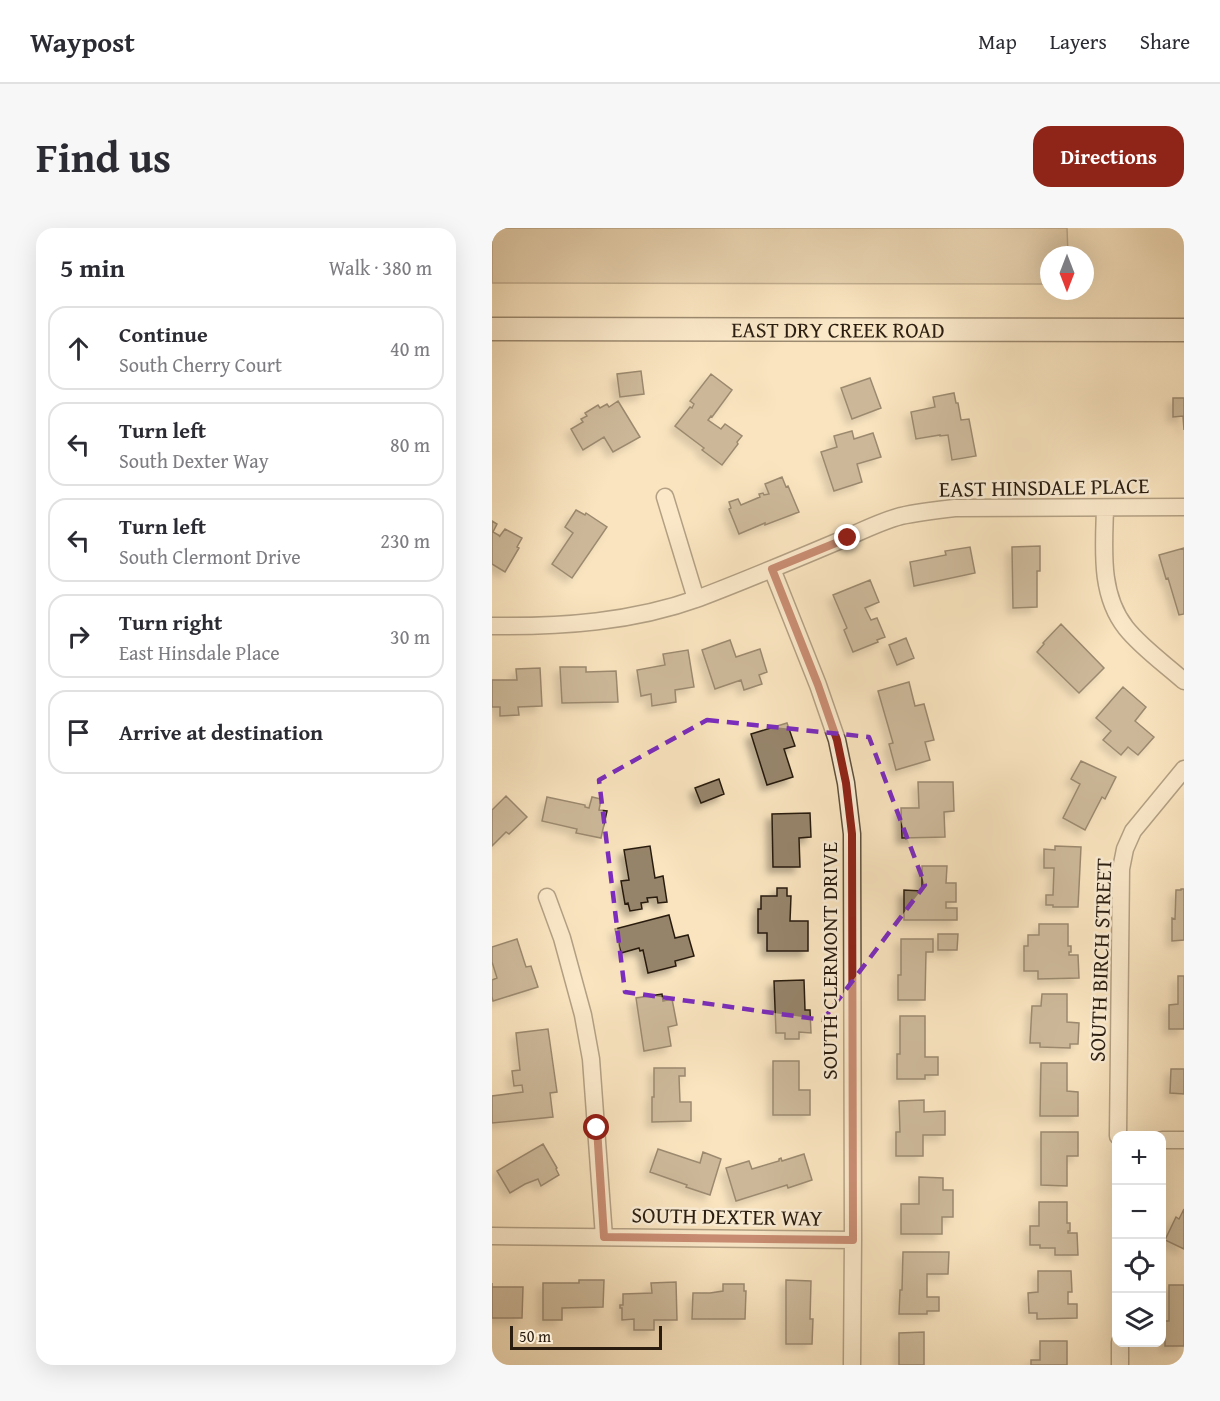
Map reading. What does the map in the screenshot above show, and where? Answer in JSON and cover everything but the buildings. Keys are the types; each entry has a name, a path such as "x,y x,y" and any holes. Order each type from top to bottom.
{"main road":[{"name":"EAST DRY CREEK ROAD","path":"492,329 1184,330"}],"street":[{"path":"665,497 696,599"},
{"name":"EAST HINSDALE PLACE","path":"492,626 582,623 622,618 670,607 772,569 873,526 900,516 928,511 955,508 1184,507"},
{"path":"1105,508 1104,561 1106,581 1113,605 1125,626 1136,638 1184,681"},
{"name":"SOUTH CLERMONT DRIVE","path":"772,569 837,740 846,783 852,834 852,1365"},
{"name":"SOUTH BIRCH STREET","path":"1118,1131 1121,869 1125,849 1133,831 1184,769"},
{"path":"547,897 562,938 583,1014 591,1059 604,1237"},
{"path":"1166,1140 1184,1140"},
{"name":"SOUTH DEXTER WAY","path":"492,1236 853,1240"},
{"path":"1120,1347 1120,1365"}],"highlighted area":[{"path":"707,720 869,737 925,885 823,1020 625,992 599,780"}],"shaded area":[{"path":"492,228 1067,228 1068,246 1040,246 1040,284 492,283"}],"route":[{"path":"597,1128 604,1237 853,1240 852,834 846,783 837,740 818,685 772,569 848,538"}]}
